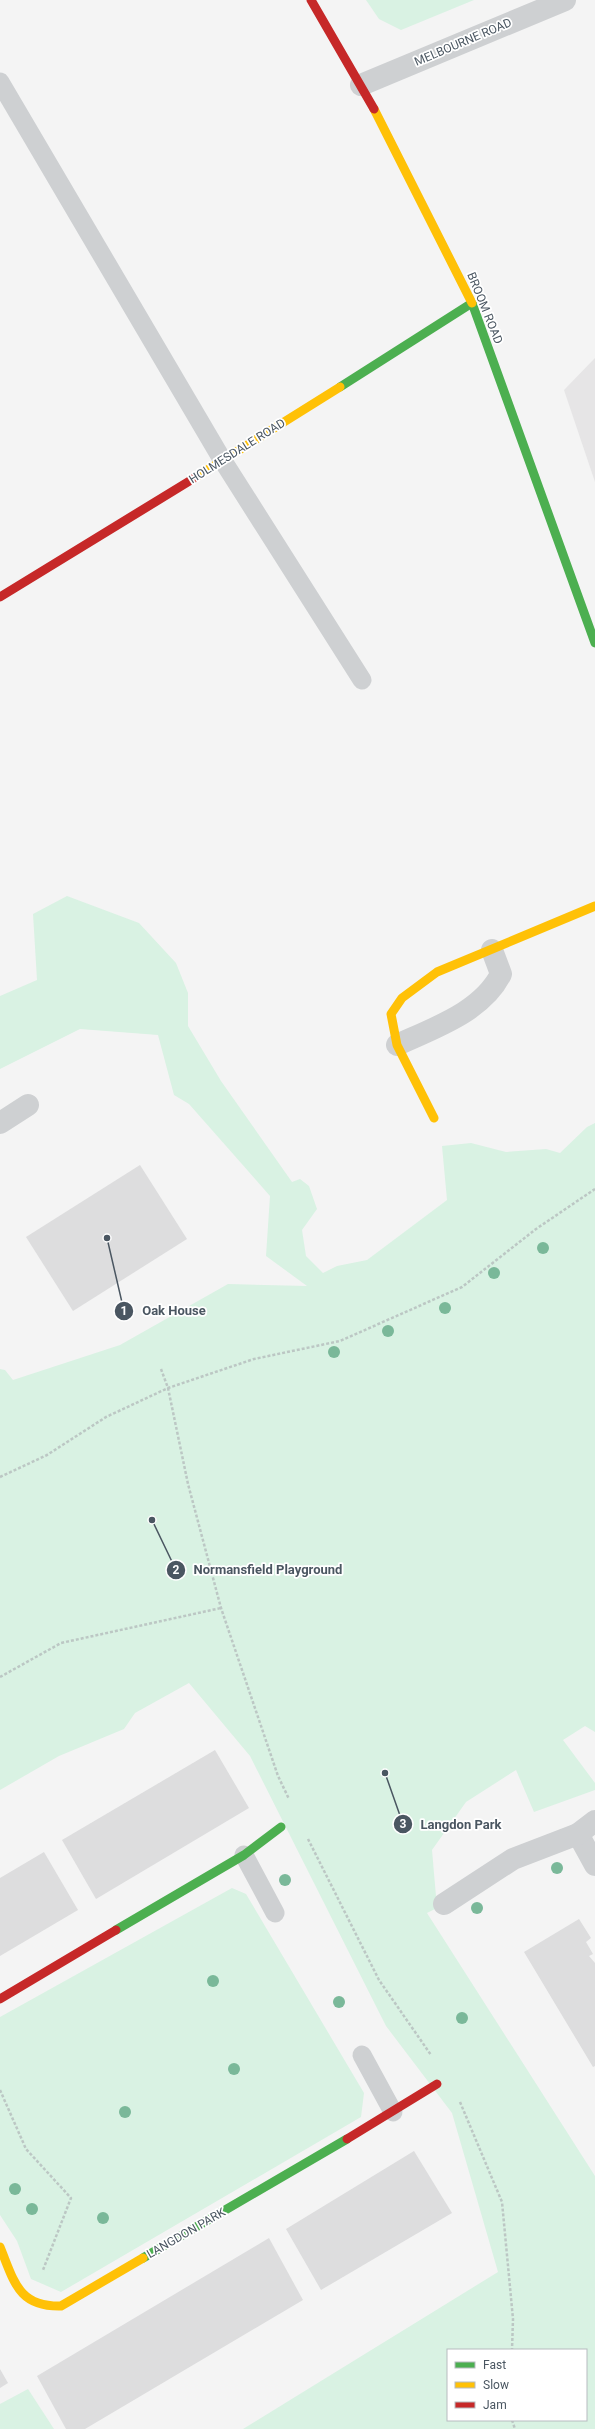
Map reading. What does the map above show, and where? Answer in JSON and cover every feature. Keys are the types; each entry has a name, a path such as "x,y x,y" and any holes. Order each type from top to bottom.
{"street":[{"name":"BROOM ROAD","path":"311,0 361,85 404,165 472,302 595,643"},
{"name":"MELBOURNE ROAD","path":"361,85 565,0"},
{"name":"HOLMESDALE ROAD","path":"0,597 223,461 472,302"},
{"path":"434,1118 397,1045 390,1014 402,998 437,972 595,906"},
{"path":"397,1045 473,1007 494,987 501,974 492,950"},
{"path":"0,1123 28,1105"},
{"path":"444,1904 513,1859 578,1834 595,1822"},
{"path":"0,1999 244,1855 281,1827"},
{"path":"578,1834 595,1865"},
{"name":"LANGDON PARK","path":"31,2303 46,2308 62,2306 393,2112 436,2084"},
{"path":"0,2247 21,2293 31,2303"}],"lane":[{"path":"0,82 223,461 362,680"},
{"path":"244,1855 275,1913"},
{"path":"362,2055 393,2112"}],"path":[{"path":"0,1477 47,1455 106,1417 168,1388 254,1359 340,1341 462,1287 536,1229 595,1189"},
{"path":"161,1369 168,1388 188,1484 221,1608 278,1776 291,1803"},
{"path":"0,1677 61,1643 221,1608"},
{"path":"307,1838 379,1980 434,2059"},
{"path":"0,2090 26,2149 71,2198 31,2303"},
{"path":"457,2095 469,2120 502,2202 513,2319 512,2349"}],"shaded area":[{"path":"595,358 595,482 564,390"}],"green space":[{"path":"366,0 474,0 401,30 379,19"},
{"path":"67,896 139,923 176,963 188,993 188,1026 221,1081 292,1182 300,1179 309,1186 317,1209 302,1230 306,1256 323,1273 337,1266 367,1260 447,1200 442,1146 471,1143 506,1152 546,1149 560,1153 587,1127 595,1123 595,1732 585,1726 563,1740 595,1783 595,1790 534,1812 516,1770 466,1802 432,1850 437,1908 427,1913 595,2176 595,2429 243,2429 498,2272 452,2113 386,2026 250,1756 189,1683 135,1713 124,1729 59,1756 0,1790 0,1369 5,1370 13,1380 120,1345 228,1284 307,1286 266,1256 270,1196 189,1104 174,1095 158,1035 80,1029 0,1069 0,996 37,980 33,914"},
{"path":"232,1888 246,1894 364,2093 361,2117 61,2292 31,2279 17,2241 0,2215 0,2017"},
{"path":"28,2389 54,2429 0,2429 0,2404"}],"building":[{"path":"140,1165 187,1239 73,1311 26,1237"},
{"path":"215,1750 249,1808 96,1899 62,1840"},
{"path":"44,1852 78,1910 0,1956 0,1878"},
{"path":"579,1919 591,1938 586,1942 593,1954 589,1956 595,1963 595,2066 593,2067 524,1952"},
{"path":"414,2151 452,2213 321,2290 286,2229"},
{"path":"269,2238 303,2300 85,2429 66,2429 37,2376"},
{"path":"0,2369 8,2383 0,2388"}],"traffic: fast":[{"path":"472,303 595,643"},
{"path":"340,387 472,303"},
{"path":"116,1930 244,1855 281,1827"},
{"path":"143,2258 347,2139"}],"traffic: slow":[{"path":"374,109 472,303"},
{"path":"196,477 340,387"},
{"path":"434,1118 397,1045 391,1014 402,998 437,972 595,906"},
{"path":"0,2247 9,2271 20,2290 26,2297 35,2302 47,2305 61,2306 143,2258"}],"traffic: jam":[{"path":"311,0 374,109"},
{"path":"0,597 196,477"},
{"path":"0,1999 116,1930"},
{"path":"347,2139 437,2084"}],"place":[{"name":"Oak House","path":"107,1238"},
{"name":"Normansfield Playground","path":"152,1520"},
{"name":"Langdon Park","path":"385,1773"}]}
